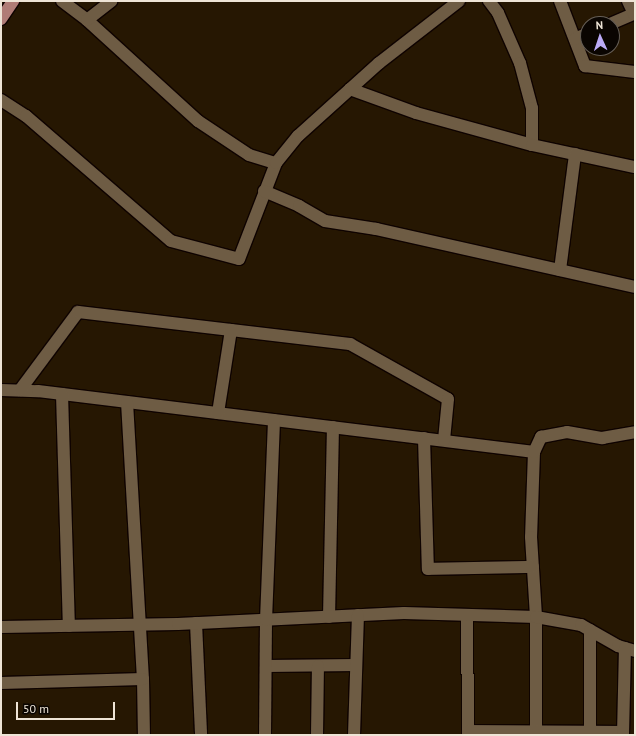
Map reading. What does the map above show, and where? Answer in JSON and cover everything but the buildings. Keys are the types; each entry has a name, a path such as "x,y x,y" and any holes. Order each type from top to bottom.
{"main road":[{"path":"1,18 13,1"}],"street":[{"path":"62,1 87,20 198,121 249,155 276,163"},
{"path":"87,20 111,1"},
{"path":"1,100 26,116 171,241 239,259 276,163 298,136 380,63 458,1"},
{"path":"489,1 498,12 520,63 532,108 532,145"},
{"path":"560,1 585,66 635,72"},
{"path":"620,20 634,14 628,1"},
{"path":"575,39 580,37"},
{"path":"350,89 416,113 532,145 635,167"},
{"path":"560,270 575,154"},
{"path":"264,191 299,206 325,221 376,229 635,287"},
{"path":"20,390 78,312 350,344 448,399 444,440"},
{"path":"218,413 231,330"},
{"path":"1,390 20,390 62,394 534,452"},
{"path":"62,394 69,626"},
{"path":"126,402 143,680 144,735"},
{"path":"265,735 266,620 274,420"},
{"path":"329,617 333,427"},
{"path":"536,733 536,617 531,537 534,452 541,437 567,432 602,438 635,432"},
{"path":"424,438 428,569 533,567"},
{"path":"1,627 139,626 404,613 536,617 581,625 630,650 623,733 468,733 467,615"},
{"path":"354,735 358,615"},
{"path":"196,623 201,735"},
{"path":"590,630 590,733"},
{"path":"266,666 356,665"},
{"path":"317,735 318,666"},
{"path":"1,682 143,680"}]}
